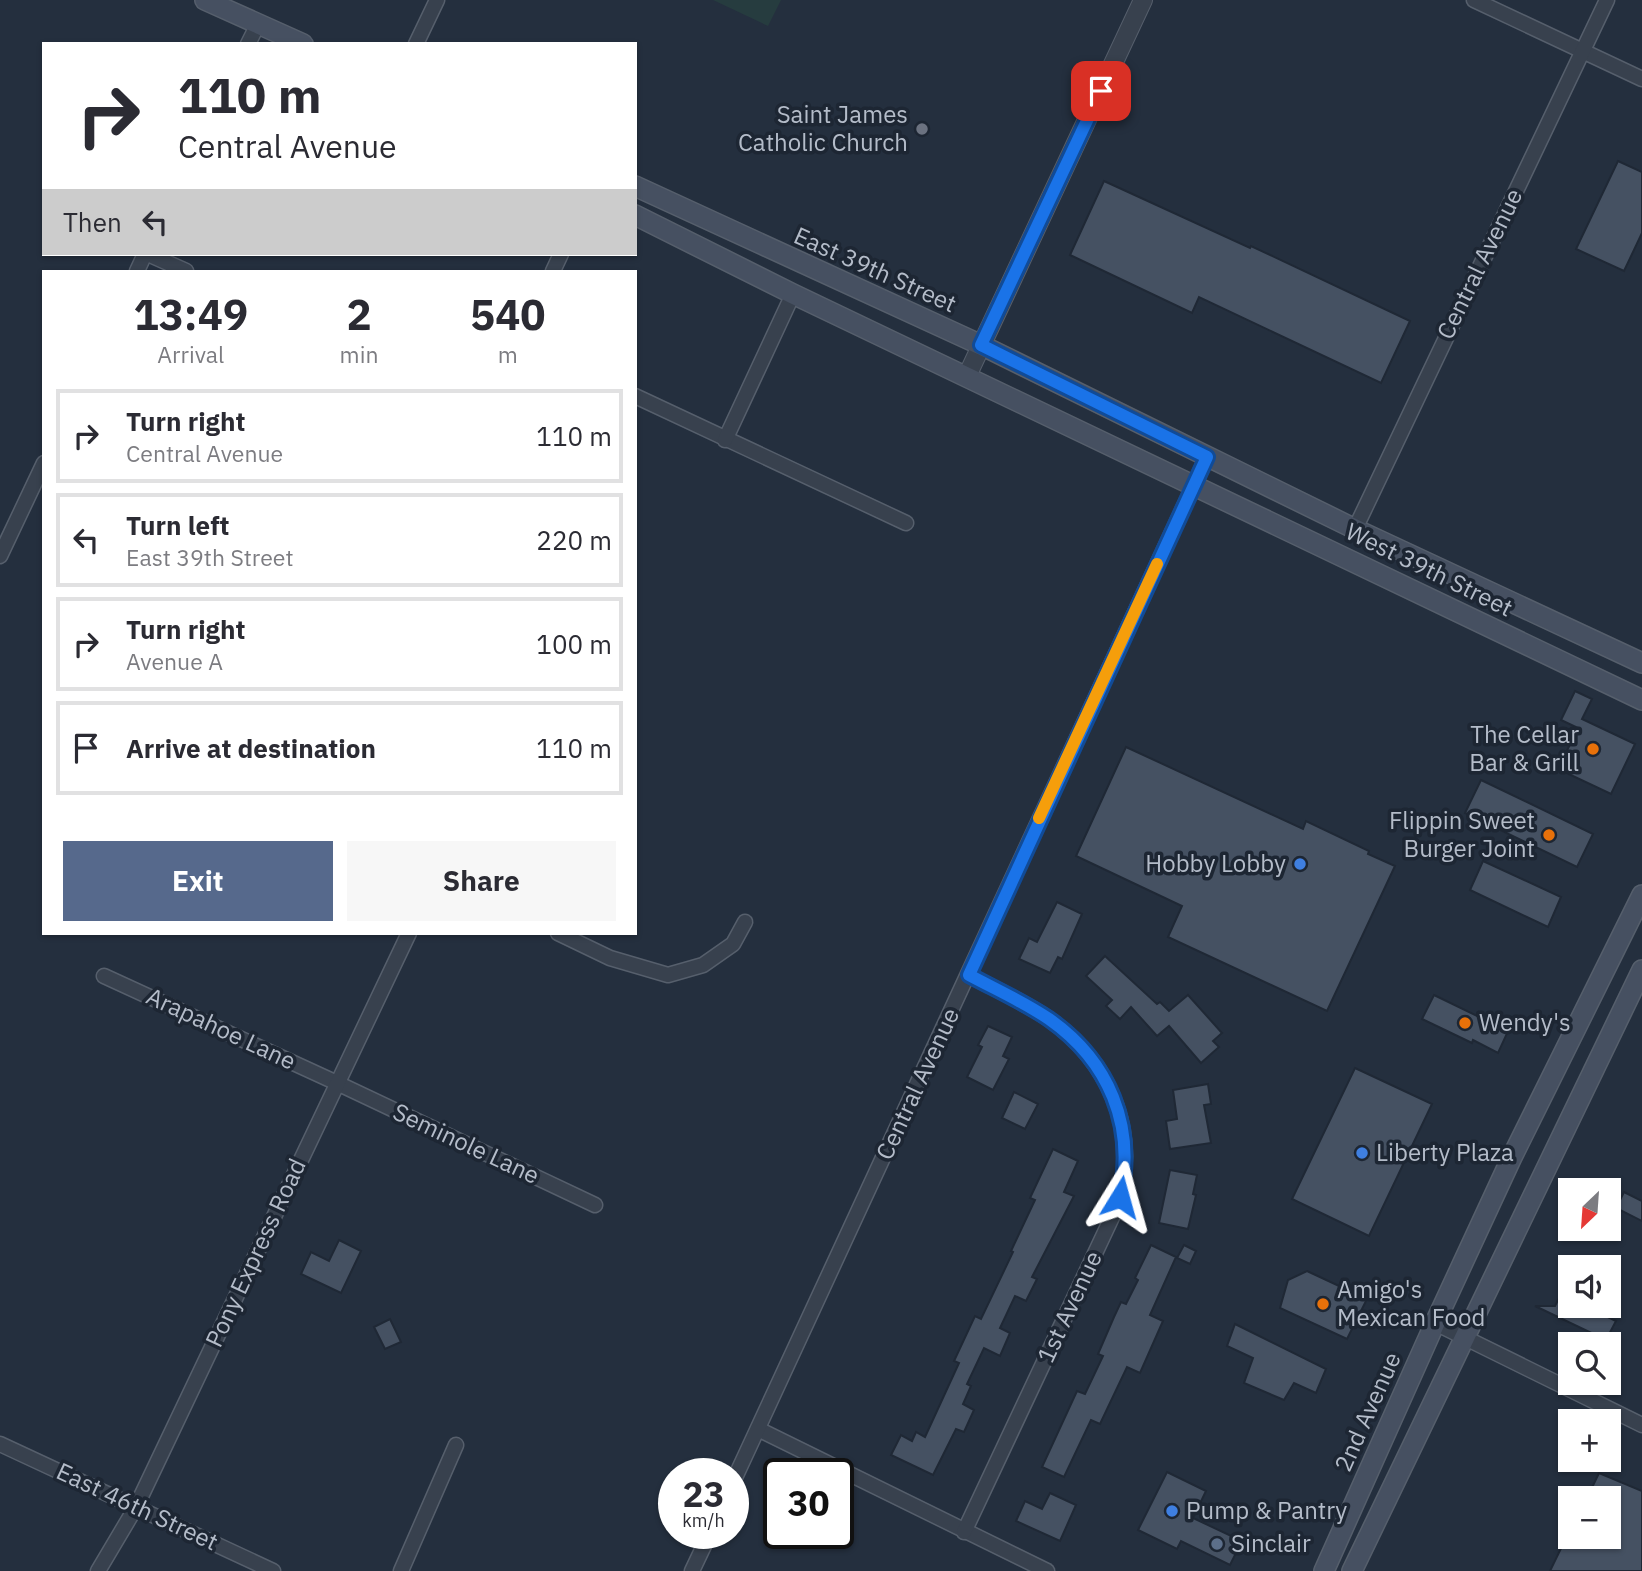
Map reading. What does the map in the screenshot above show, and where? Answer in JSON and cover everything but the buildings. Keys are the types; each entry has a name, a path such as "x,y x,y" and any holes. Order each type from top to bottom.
{"main road":[{"path":"206,0 298,42"},
{"name":"East 39th Street","path":"637,187 981,345 1207,457"},
{"path":"637,216 1194,486"},
{"name":"West 39th Street","path":"1207,457 1642,663"},
{"name":"West 39th Street","path":"1194,486 1642,700"},
{"name":"2nd Avenue","path":"1324,1571 1434,1323 1511,1159 1642,895"},
{"path":"1352,1571 1642,970"}],"street":[{"path":"417,42 437,0"},
{"path":"967,376 1143,0"},
{"path":"1474,0 1642,79"},
{"name":"Central Avenue","path":"1355,529 1606,0"},
{"path":"249,42 258,24"},
{"path":"152,256 184,270"},
{"path":"725,440 793,293"},
{"path":"637,397 906,523"},
{"name":"Central Avenue","path":"744,1458 1207,457"},
{"path":"0,556 37,491 42,471"},
{"path":"562,935 610,958 668,975 703,965 733,944 745,922"},
{"name":"Pony Express Road","path":"98,1571 136,1507 408,935"},
{"name":"1st Avenue","path":"964,1532 1114,1213 1124,1180 1125,1160 1123,1124 1116,1103 1082,1049 1050,1020 969,975"},
{"name":"Arapahoe Lane","path":"104,976 337,1083"},
{"name":"Seminole Lane","path":"337,1083 595,1205"},
{"path":"1434,1323 1642,1425"},
{"path":"758,1429 1044,1570"},
{"name":"East 46th Street","path":"0,1444 273,1571"},
{"path":"401,1571 456,1445"},
{"path":"692,1571 702,1549"}],"green space":[{"path":"713,0 781,0 768,26"}],"slow traffic":[{"path":"1039,818 1157,564"}],"place":[{"name":"Saint James Catholic Church","path":"922,129"},
{"name":"The Cellar Bar & Grill","path":"1593,749"},
{"name":"Flippin Sweet Burger Joint","path":"1549,835"},
{"name":"Hobby Lobby","path":"1300,864"},
{"name":"Wendy's","path":"1465,1023"},
{"name":"Liberty Plaza","path":"1362,1153"},
{"name":"Amigo's Mexican Food","path":"1323,1304"},
{"name":"Pump & Pantry","path":"1172,1511"},
{"name":"Sinclair","path":"1217,1544"}],"route":[{"path":"1101,91 981,345 1207,457 969,975 1050,1020 1072,1038 1090,1060 1109,1089 1123,1124 1125,1160 1120,1197"}]}
